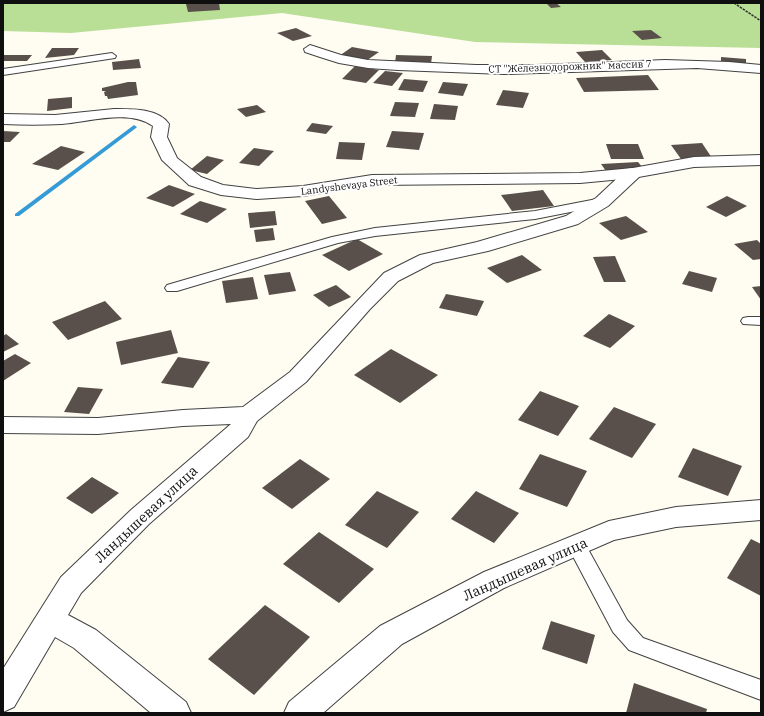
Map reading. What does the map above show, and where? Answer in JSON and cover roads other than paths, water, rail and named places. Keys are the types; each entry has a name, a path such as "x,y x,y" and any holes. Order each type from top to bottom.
{"street":[{"name":"СТ \"Железнодорожник\" массив 7","path":"310,49 324,55 368,65 503,70 654,63 702,63 761,69"},
{"name":"Landyshevaya Street","path":"3,119 62,119 115,114 137,114 155,118 161,124 159,137 170,160 195,181 221,190 257,194 303,191 372,180 580,178 633,173 694,162 761,160"},
{"path":"3,425 98,426 183,418 249,415 298,378 363,305 391,277 427,259 481,247 572,220 602,202 633,173"},
{"name":"Ландышевая улица","path":"3,697 71,585 140,517 239,431 249,415"},
{"name":"Ландышевая улица","path":"300,713 391,635 494,580 609,531 676,517 761,510"},
{"path":"51,620 85,639 175,713"}],"lane":[{"path":"3,72 112,56"},
{"path":"172,288 336,240 383,231 535,215 602,202"},
{"path":"576,545 620,626 636,644 761,690"}],"waterway":[{"path":"17,215 134,127"}]}
